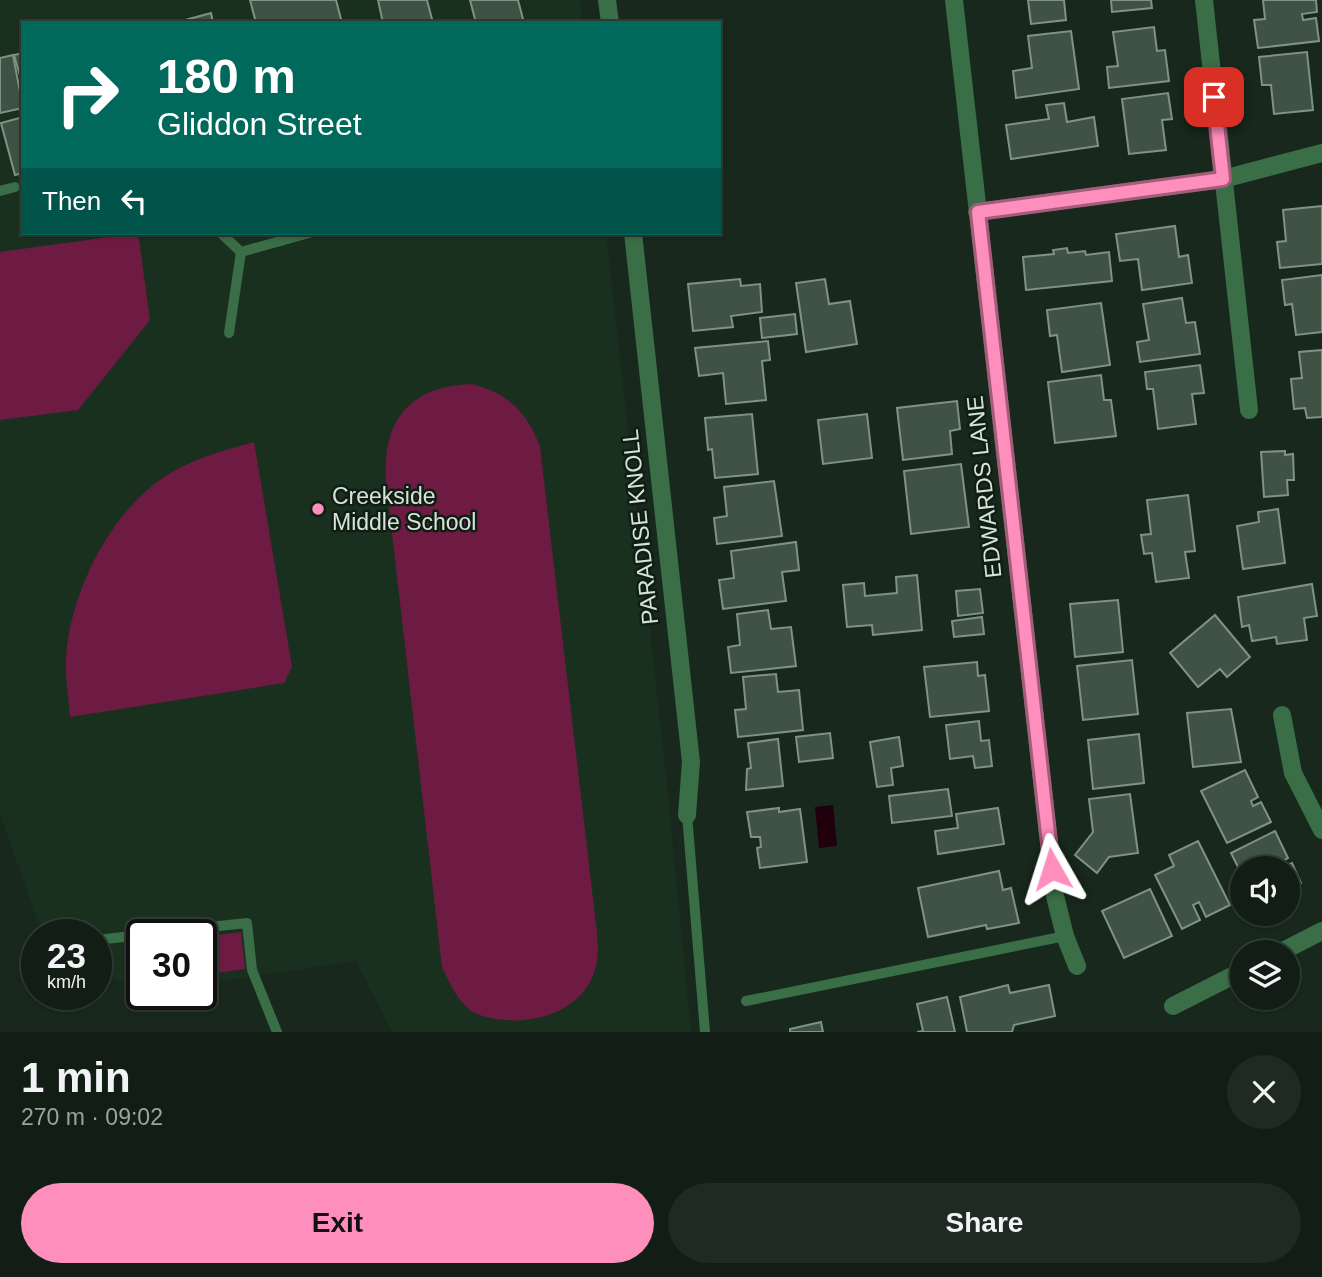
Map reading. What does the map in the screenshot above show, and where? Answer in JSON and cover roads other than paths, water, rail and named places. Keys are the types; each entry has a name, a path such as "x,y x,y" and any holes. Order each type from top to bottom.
{"street":[{"path":"607,0 610,21"},
{"name":"EDWARDS LANE","path":"954,0 1055,896 1065,936 1077,966"},
{"path":"1204,0 1249,410"},
{"path":"978,212 1223,179 1322,153"},
{"name":"PARADISE KNOLL","path":"633,235 691,762 687,815"},
{"path":"1282,715 1293,773 1322,830"},
{"path":"1300,942 1322,931"},
{"path":"1173,1006 1230,977"}],"lane":[{"path":"0,191 15,187"},
{"path":"223,235 241,251"},
{"path":"241,251 301,235"},
{"path":"229,333 241,251"},
{"path":"687,815 705,1032"},
{"path":"217,926 247,923 252,970 277,1032"},
{"path":"746,1000 1065,936"}],"place":[{"name":"Creekside Middle School","path":"318,509"}]}
